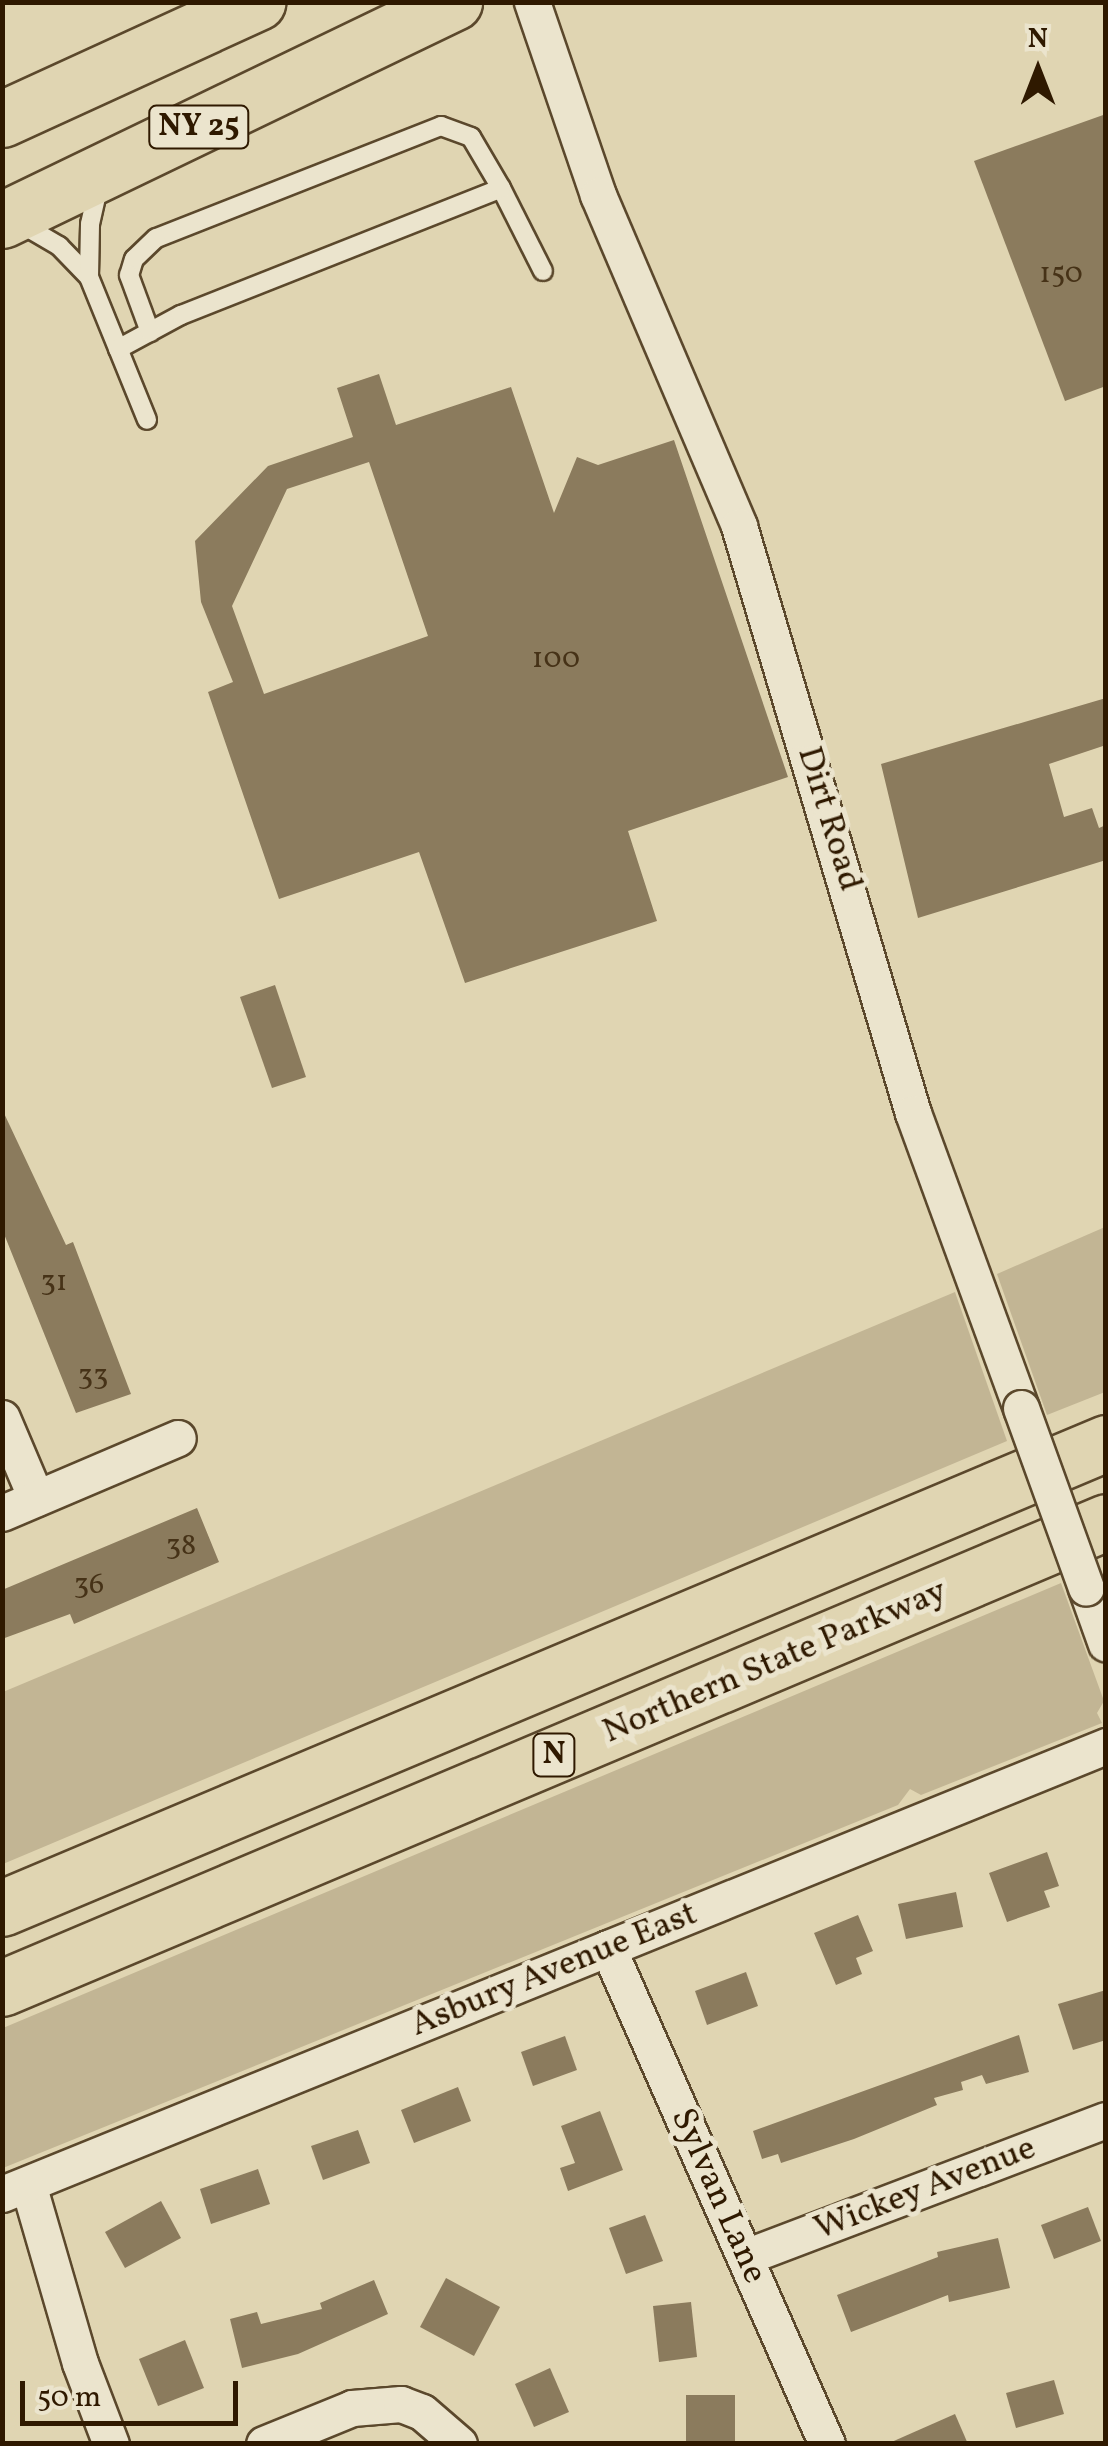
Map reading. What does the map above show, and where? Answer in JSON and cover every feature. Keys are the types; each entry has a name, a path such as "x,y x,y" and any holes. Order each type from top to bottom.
{"main road":[{"name":"NY 25","path":"2,119 258,2"},
{"name":"NY 25","path":"6,218 454,2"},
{"name":"Northern State Parkway","path":"2,1908 1106,1442"},
{"name":"Northern State Parkway","path":"2,1988 1106,1522"}],"street":[{"name":"Dirt Road","path":"532,2 598,195 739,526 913,1114 1106,1644"},
{"path":"2,1418 36,1498"},
{"path":"2,1512 178,1438"},
{"name":"Asbury Avenue East","path":"15,2189 1106,1746"},
{"name":"Sylvan Lane","path":"608,1948 827,2444"},
{"name":"Wickey Avenue","path":"745,2258 1106,2120"},
{"path":"15,2189 111,2444"},
{"path":"264,2444 352,2408 401,2404 422,2412 458,2444"}],"lane":[{"path":"150,332 129,275 134,259 156,238 441,126 470,136 542,271"},
{"path":"89,277 90,224 102,175"},
{"path":"118,349 150,332 501,188"},
{"path":"6,218 59,246 89,277 147,420"}],"shaded area":[{"path":"1105,1227 1105,1392 1047,1415 997,1274"},
{"path":"955,1292 1007,1441 3,1864 3,1692"},
{"path":"1061,1583 1104,1701 1097,1713 1102,1723 921,1795 910,1789 898,1805 3,2168 3,2028"}],"building":[{"path":"1106,114 1106,386 1065,401 974,161"},
{"path":"379,374 396,425 511,387 554,513 577,457 598,465 674,440 788,777 628,831 657,921 465,983 419,852 279,899 208,692 233,682 201,602 195,541 268,466 353,437 337,388","holes":["369,462 428,636 264,694 232,606 287,489"]},
{"path":"1106,698 1106,745 1049,764 1064,817 1092,808 1099,828 1106,825 1106,860 918,918 881,764"},
{"path":"275,985 306,1077 272,1088 240,997"},
{"path":"2,1109 66,1245 73,1242 131,1394 76,1413 2,1229"},
{"path":"197,1508 219,1562 74,1624 70,1614 2,1639 2,1590"},
{"path":"1047,1852 1059,1886 1044,1891 1050,1907 1007,1922 989,1873"},
{"path":"956,1892 963,1927 906,1939 898,1904"},
{"path":"858,1915 873,1951 856,1958 862,1974 836,1985 814,1933"},
{"path":"746,1972 758,2006 707,2025 695,1991"},
{"path":"1106,1990 1106,2040 1073,2050 1058,2004"},
{"path":"1019,2035 1029,2072 986,2084 982,2075 961,2082 963,2090 934,2098 937,2105 854,2139 781,2163 778,2154 762,2159 753,2131"},
{"path":"565,2036 577,2070 533,2086 521,2052"},
{"path":"458,2087 471,2121 414,2143 401,2110"},
{"path":"600,2111 623,2170 568,2191 560,2168 575,2163 561,2126"},
{"path":"358,2130 370,2163 323,2180 311,2146"},
{"path":"258,2169 270,2204 211,2224 200,2189"},
{"path":"161,2201 181,2238 125,2268 105,2232"},
{"path":"1088,2207 1101,2241 1054,2259 1041,2225"},
{"path":"645,2215 663,2261 626,2274 609,2228"},
{"path":"998,2238 1010,2288 949,2302 948,2295 851,2332 837,2295 938,2257 937,2252"},
{"path":"446,2278 500,2307 474,2356 420,2327"},
{"path":"374,2280 388,2314 298,2354 242,2368 230,2319 257,2312 261,2324 322,2309 320,2303"},
{"path":"691,2302 697,2357 659,2362 653,2306"},
{"path":"185,2340 204,2388 158,2406 139,2359"},
{"path":"550,2368 569,2412 534,2427 515,2384"},
{"path":"1054,2380 1064,2414 1016,2428 1006,2393"},
{"path":"686,2395 735,2395 735,2444 686,2444"},
{"path":"955,2414 968,2444 887,2444"}]}
